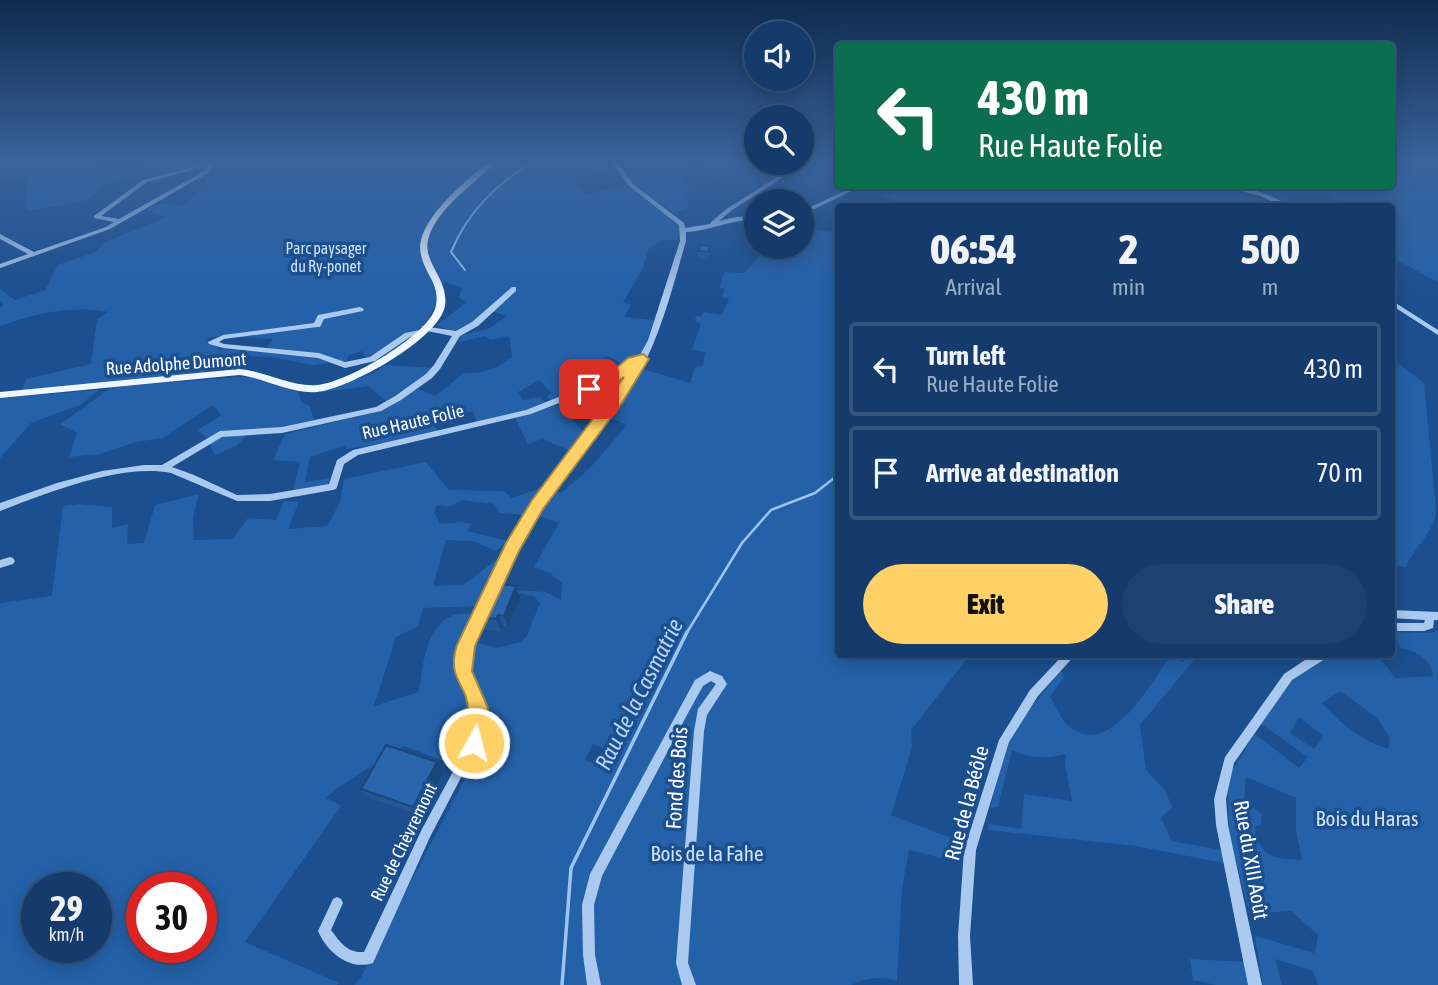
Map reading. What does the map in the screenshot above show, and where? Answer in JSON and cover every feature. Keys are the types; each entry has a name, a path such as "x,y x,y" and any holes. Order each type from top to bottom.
{"main road":[{"name":"Rue Adolphe Dumont","path":"0,395 239,372 259,374 312,389 373,369 439,313 443,297 441,283 425,256 424,243 445,207"}],"street":[{"path":"110,207 96,217 121,221"},
{"path":"0,266 31,253 82,238 145,207"},
{"path":"661,207 677,219 684,230 699,230 713,223 744,218"},
{"path":"713,223 733,207"},
{"name":"Rue de Chèvremont","path":"337,903 324,931 340,953 359,960 368,958 426,833 474,743 478,708 462,671 466,645 512,548 538,505 617,400 643,359 667,295 684,230"},
{"path":"0,236 31,253"},
{"path":"163,468 220,433 282,430 378,409 429,376 438,367 457,334 475,324 514,289"},
{"path":"1395,305 1438,333"},
{"name":"Rue Adolphe Dumont","path":"360,309 321,317 317,325 223,337 212,342 223,346 319,356 345,365 372,359 408,335 422,330"},
{"path":"422,330 457,334"},
{"name":"Rue Haute Folie","path":"0,507 31,494 109,475 163,468 239,498 305,493 333,487 340,462 356,452 528,412 612,379 633,362 643,359"},
{"path":"1395,614 1434,616 1429,625 1395,627"},
{"name":"Rue de la Béôle","path":"966,985 965,923 970,850 1004,740 1034,693 1067,658"},
{"name":"Rue du XIII Août","path":"1255,985 1222,825 1220,799 1223,781 1229,761 1288,677 1318,658"},
{"name":"Fond des Bois","path":"594,985 589,955 588,905 596,874 689,700 699,683 710,676 722,684 702,713 699,732 682,963 689,985"}],"green space":[{"path":"27,207 49,207 27,211"},
{"name":"Parc paysager du Ry-ponet","path":"152,207 657,207 676,221 681,230 676,240 663,240 649,248 642,270 623,302 631,305 624,317 654,320 643,351 626,365 607,356 581,372 595,382 592,385 575,374 559,380 561,390 581,383 587,390 553,403 547,396 552,393 539,380 518,392 523,400 539,397 548,405 477,423 473,411 437,420 434,426 439,430 396,441 346,449 346,445 310,457 305,482 330,478 328,484 293,490 300,462 273,460 285,434 377,412 418,389 435,396 464,373 484,372 495,367 512,357 509,336 490,340 486,336 460,342 460,336 490,328 507,316 492,311 455,333 437,325 467,302 459,298 462,288 445,282 439,287 434,309 429,317 390,354 377,353 366,359 362,351 348,356 347,361 312,365 272,357 245,356 235,370 22,392 26,379 91,364 97,319 108,312 53,312 0,326 0,308 4,305 0,302 0,289 15,300 45,290 58,265 95,252 105,242 167,217 146,210","holes":["220,336 273,339 267,347 275,353 220,349 206,339"]},
{"path":"666,207 690,207 674,212"},
{"path":"1395,207 1438,207 1438,282 1395,259"},
{"name":"Bois de la Fahe","path":"814,230 835,232 835,658 968,658 911,730 912,748 891,815 967,844 962,863 909,850 902,888 897,981 874,978 851,985 354,985 361,977 473,763 461,743 451,764 404,746 337,788 326,798 341,806 245,942 339,983 337,985 0,985 0,603 52,596 63,506 80,504 112,507 112,528 128,524 127,544 144,543 155,505 199,494 193,517 194,540 233,539 248,518 276,520 284,501 299,502 288,529 327,526 340,502 344,479 426,462 449,490 504,491 512,498 541,488 524,515 500,513 494,504 462,500 449,507 437,505 434,512 440,524 471,524 467,531 507,541 496,551 473,541 446,540 433,586 463,585 504,554 478,606 423,608 418,626 396,637 374,706 419,692 427,648 440,624 450,616 464,613 482,616 471,641 497,648 521,642 527,636 540,603 534,596 517,593 515,590 545,592 561,600 562,583 550,573 534,567 559,523 536,515 552,489 561,493 589,469 627,425 608,417 643,369 690,383 695,367 703,366 705,352 692,350 701,324 695,321 696,316 701,317 704,312 722,315 729,299 722,297 725,289 720,288 724,272 744,273 757,259 814,259","holes":["593,744 616,753 607,770 585,760"]},
{"path":"1395,361 1424,383 1436,510 1432,525 1406,567 1395,566"},
{"path":"384,365 435,368 386,401 368,386 317,393 374,373"},
{"path":"240,377 259,378 298,392 302,403 310,406 314,420 273,429 254,428 236,446 215,455 206,437 197,430 221,415 213,405 162,438 136,442 100,454 69,457 77,433 60,424 112,387"},
{"path":"99,390 80,405 31,423 0,458 0,398"},
{"path":"556,405 584,431 569,450 542,439 528,444 515,418"},
{"name":"Bois du Haras","path":"1438,630 1438,985 1318,985 1313,971 1275,959 1282,985 1263,985 1255,936 1315,953 1318,935 1291,911 1250,914 1229,836 1228,777 1255,734 1299,768 1308,757 1261,724 1291,681 1325,658 1380,658 1395,678 1433,676 1426,660 1401,648 1395,638 1395,632 1432,633","holes":["1340,691 1376,717 1390,738 1388,749 1352,730 1322,703","1299,717 1324,736 1314,749 1290,733","1246,777 1296,798 1296,830 1302,860 1269,855 1261,846 1254,827 1261,824 1262,814 1244,801"]},
{"path":"1169,658 1182,662 1186,658 1196,658 1140,725 1146,770 1165,790 1172,807 1161,818 1172,841 1221,850 1224,863 1136,846 987,830 989,824 1021,829 1024,794 1072,801 1065,764 1066,754 1038,757 1012,750 998,807 990,808 1010,735 1061,670 1064,677 1050,697 1067,725 1083,734 1098,734 1113,727 1140,700"},
{"path":"1190,959 1245,962 1250,985 1216,985 1193,980"}],"building":[{"path":"700,245 710,246 708,252 698,251"},
{"path":"494,583 516,586 504,616 498,615 496,619 476,617"},
{"path":"386,745 437,762 413,807 361,789"}],"waterway":[{"path":"465,270 451,252 479,207"},
{"name":"Rau de la Casmatrie","path":"686,634 742,543 771,510 815,493 835,477"},
{"name":"Rau de la Casmatrie","path":"562,985 571,868 686,634"}],"route":[{"path":"474,743 478,708 462,671 466,645 512,548 548,488 617,400 643,359 633,362 612,379 589,389"}]}
